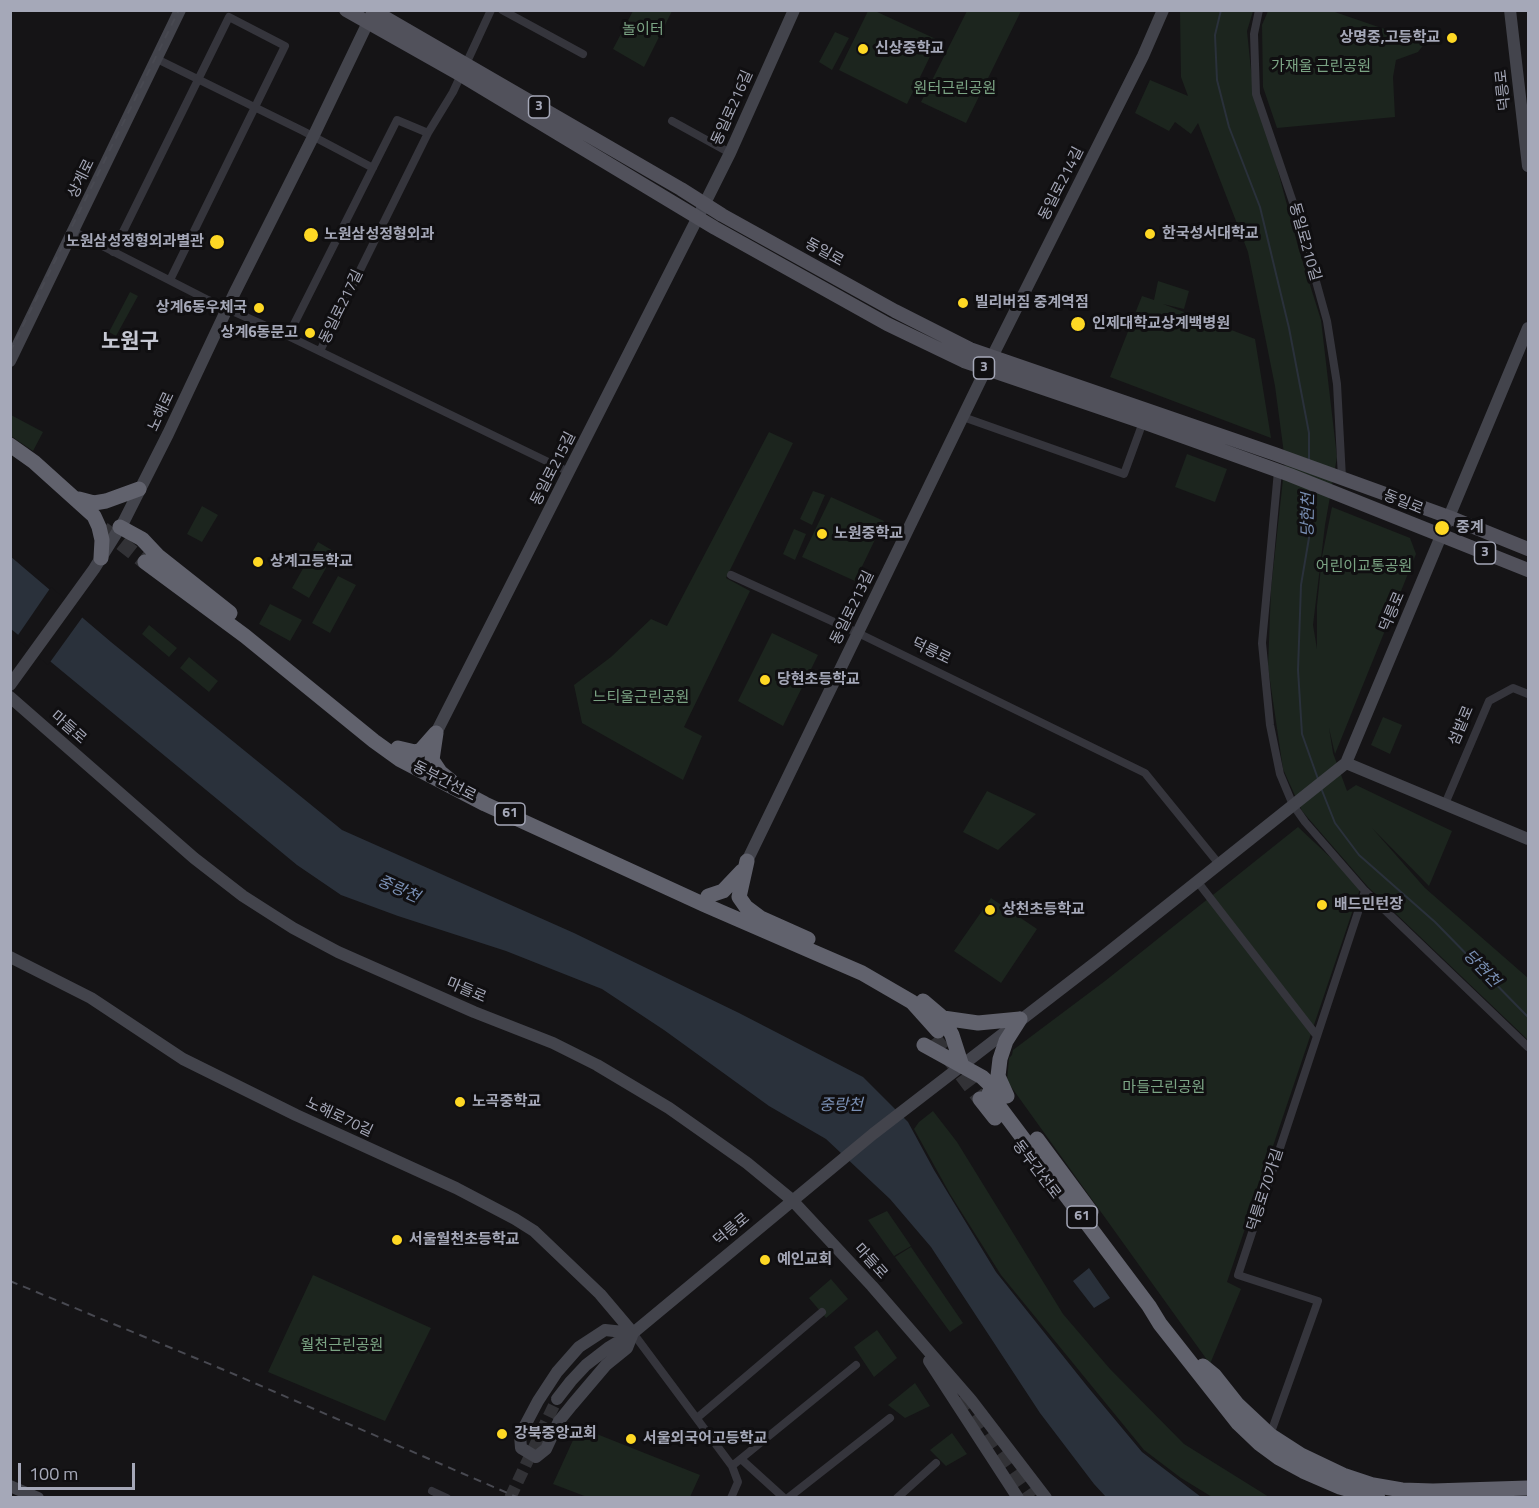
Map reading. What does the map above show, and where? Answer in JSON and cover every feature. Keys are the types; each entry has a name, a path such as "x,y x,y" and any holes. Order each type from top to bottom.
{"highway":[{"path":"10,445 78,505 106,501 139,489"},
{"path":"10,455 94,516 102,540 97,563"},
{"path":"120,527 142,539 158,556 398,748 440,772 473,797"},
{"name":"동부간선로","path":"145,562 245,636 374,741 422,772 572,842 762,924 781,939 883,992 935,1033"},
{"path":"398,748 415,752 421,750 436,734"},
{"path":"436,734 432,760 440,772"},
{"path":"572,842 613,854 708,896 762,924 813,941 887,976 915,994 935,1033 963,1066 988,1082 1012,1106 1077,1191 1111,1240 1144,1299"},
{"path":"708,896 723,891 742,871 747,861"},
{"path":"747,861 739,897 762,924"},
{"name":"동부간선로","path":"781,939 853,969 912,1002 935,1033"},
{"path":"813,941 853,969"},
{"path":"935,1033 978,1023 1020,1019"},
{"path":"1012,1106 998,1076 1000,1059 1006,1041 1020,1019"},
{"path":"935,1033 952,1035 963,1066"},
{"name":"동부간선로","path":"1160,1324 1144,1299 985,1096 1072,1218 1238,1423 1270,1451 1303,1471 1340,1486 1378,1497"},
{"path":"1185,1356 1208,1369 1237,1404 1270,1435 1301,1455 1343,1475 1373,1485 1402,1490 1528,1488"}],"main road":[{"name":"상계로","path":"10,361 180,10"},
{"name":"동일로","path":"346,10 371,14 698,217 887,324 964,361 989,363 1161,413 1449,517 1528,549"},
{"name":"동일로216길","path":"698,217 730,153 794,10"},
{"name":"동일로214길","path":"989,363 1139,65 1163,10"},
{"name":"덕릉로","path":"1510,10 1528,166"},
{"name":"노해로","path":"13,680 120,527 168,434 371,14"},
{"name":"동일로","path":"463,70 895,311 970,349 989,363 1284,473 1528,570"},
{"name":"동일로215길","path":"436,734 698,217"},
{"name":"덕릉로","path":"557,1399 586,1365 633,1333 811,1184 1347,763 1528,328"},
{"name":"동일로213길","path":"747,861 989,363"},
{"name":"마들로","path":"10,697 194,858 263,909 293,928 338,952 553,1043 597,1065 678,1114 747,1163 792,1200 901,1320 970,1400 1046,1497"},
{"path":"1347,763 1528,839"},
{"name":"노해로70길","path":"10,957 91,998 192,1063 296,1115 456,1188 515,1219 534,1232 600,1294 633,1333"},
{"name":"마들로","path":"901,1320 1018,1497"},
{"path":"605,1330 633,1333 627,1348 606,1365 560,1421 546,1449 536,1457 521,1448 520,1435 538,1401 557,1372 579,1347 605,1330"},
{"path":"1005,1478 1005,1470 1011,1463 1018,1463 1024,1469"},
{"path":"10,1486 38,1497"}],"street":[{"name":"동일로217길","path":"73,231 227,308 320,351 428,133 463,70 491,10"},
{"path":"502,10 583,54"},
{"name":"동일로210길","path":"1259,10 1254,34 1256,94 1299,220 1327,321 1338,384 1339,477"},
{"path":"113,252 229,17 285,46 170,280"},
{"path":"157,59 373,168"},
{"path":"288,336 397,120 428,133"},
{"path":"672,121 730,153"},
{"path":"320,351 569,472"},
{"path":"963,417 1124,474 1143,422"},
{"path":"1284,473 1262,643 1270,724 1280,774 1297,802 1305,822 1365,891 1528,1047"},
{"name":"덕릉로","path":"731,575 858,633 1145,773 1219,864"},
{"name":"섬밭로","path":"1445,804 1489,701 1513,688 1528,694"},
{"path":"1197,881 1317,1036"},
{"name":"덕릉로70가길","path":"1270,1435 1318,1301 1238,1275 1365,891"},
{"path":"697,1418 822,1312"},
{"path":"633,1333 732,1466 738,1482 731,1497"},
{"path":"732,1466 856,1365"},
{"path":"741,1459 786,1497 890,1418"},
{"path":"897,1497 936,1463"},
{"path":"432,1491 447,1497"}],"green space":[{"name":"놀이터","path":"633,11 672,11 644,67 613,49"},
{"path":"868,11 875,11 938,40 907,104 839,70"},
{"name":"원터근린공원","path":"967,11 1021,11 966,123 921,102"},
{"name":"어린이교통공원","path":"1180,11 1253,11 1247,31 1251,70 1299,250 1321,320 1337,457 1325,525 1313,625 1317,649 1317,606 1322,557 1332,507 1410,538 1416,554 1335,754 1329,728 1333,753 1347,791 1356,785 1452,831 1429,886 1372,828 1425,888 1528,978 1528,1040 1368,887 1302,811 1283,769 1268,667 1271,589 1285,461 1275,386 1248,252 1198,123 1191,134 1175,122 1169,131 1135,113 1150,80 1188,96 1181,77"},
{"name":"가재울 근린공원","path":"1268,11 1332,11 1425,43 1418,52 1396,60 1393,77 1395,117 1277,128 1263,87 1262,25"},
{"path":"835,32 849,38 832,70 819,62"},
{"path":"1158,281 1189,291 1184,309 1163,304 1255,339 1271,438 1110,377 1142,296 1154,300"},
{"path":"130,292 138,296 116,336 109,332"},
{"path":"11,415 43,432 33,451 11,436"},
{"name":"느티울근린공원","path":"769,432 793,443 726,578 750,591 684,727 702,736 683,780 582,723 574,685 611,657 651,619 667,626"},
{"path":"1187,454 1227,469 1215,502 1175,487"},
{"path":"813,491 825,495 812,525 800,519"},
{"path":"831,497 884,521 855,581 802,557"},
{"path":"202,506 218,515 202,542 187,534"},
{"path":"794,529 806,534 795,560 783,554"},
{"path":"318,542 335,552 309,598 292,588"},
{"path":"338,576 356,585 330,633 312,623"},
{"path":"270,604 302,620 290,641 259,624"},
{"path":"149,625 177,648 169,657 142,634"},
{"path":"772,633 818,655 783,726 738,701"},
{"path":"189,657 218,681 209,692 180,668"},
{"path":"1383,717 1402,725 1390,754 1371,745"},
{"path":"987,791 1036,814 998,850 963,832"},
{"name":"마들근린공원","path":"1298,827 1361,886 1227,1282 1241,1289 1210,1364 1007,1081 1009,1058 1013,1050 1105,981"},
{"path":"991,898 1037,929 1001,983 954,951"},
{"path":"933,1111 957,1142 1063,1314 1110,1369 1184,1444 1269,1497 1212,1497 1181,1478 1144,1450 1001,1275 950,1194 914,1129"},
{"path":"887,1211 911,1246 894,1256 868,1220"},
{"path":"911,1247 963,1323 950,1332 895,1257"},
{"name":"월천근린공원","path":"313,1275 431,1328 385,1421 268,1372"},
{"path":"831,1279 848,1299 826,1318 809,1298"},
{"path":"877,1330 897,1358 874,1377 854,1347"},
{"path":"915,1383 930,1406 905,1418 888,1405"},
{"path":"579,1427 700,1475 690,1497 587,1497 553,1484"},
{"path":"952,1433 967,1454 946,1466 930,1450"}],"water":[{"name":"중랑천","path":"10,556 111,642 342,830 574,933 739,1013 863,1077 908,1122 934,1170 996,1272 1087,1386 1142,1452 1201,1497 1106,1497 1040,1413 931,1247 890,1199 826,1139 769,1106 664,1030 602,989 506,951 341,895 297,865 11,629"},
{"path":"1089,1268 1110,1298 1094,1308 1073,1281"}],"pier":[{"path":"51,587 84,615 48,665 16,638"}],"waterway":[{"name":"당현천","path":"1221,10 1215,35 1217,80 1229,127 1260,207 1289,328 1309,433 1309,462"},
{"name":"당현천","path":"1310,489 1310,532 1301,585 1298,670 1302,734 1318,779"},
{"name":"당현천","path":"1321,788 1335,823 1359,855 1435,922 1528,1017"}],"tunnel":[{"path":"103,529 145,562"},
{"path":"934,1038 980,1099"},
{"path":"947,1378 1031,1498"},
{"path":"510,1498 557,1399"}],"railway":[{"path":"10,352 179,10"},
{"path":"10,1281 229,1372 519,1498"}],"place":[{"name":"상명중,고등학교","path":"1452,38"},
{"name":"신상중학교","path":"863,49"},
{"name":"한국성서대학교","path":"1150,234"},
{"name":"노원삼성정형외과","path":"311,235"},
{"name":"노원삼성정형외과별관","path":"217,242"},
{"name":"빌리버짐 중계역점","path":"963,303"},
{"name":"상계6동우체국","path":"259,308"},
{"name":"인제대학교상계백병원","path":"1078,324"},
{"name":"상계6동문고","path":"310,333"},
{"name":"중계","path":"1442,528"},
{"name":"노원중학교","path":"822,534"},
{"name":"상계고등학교","path":"258,562"},
{"name":"당현초등학교","path":"765,680"},
{"name":"배드민턴장","path":"1322,905"},
{"name":"상천초등학교","path":"990,910"},
{"name":"노곡중학교","path":"460,1102"},
{"name":"서울월천초등학교","path":"397,1240"},
{"name":"예인교회","path":"765,1260"},
{"name":"강북중앙교회","path":"502,1434"},
{"name":"서울외국어고등학교","path":"631,1439"}],"district":[{"name":"노원구","path":"130,343"}]}
